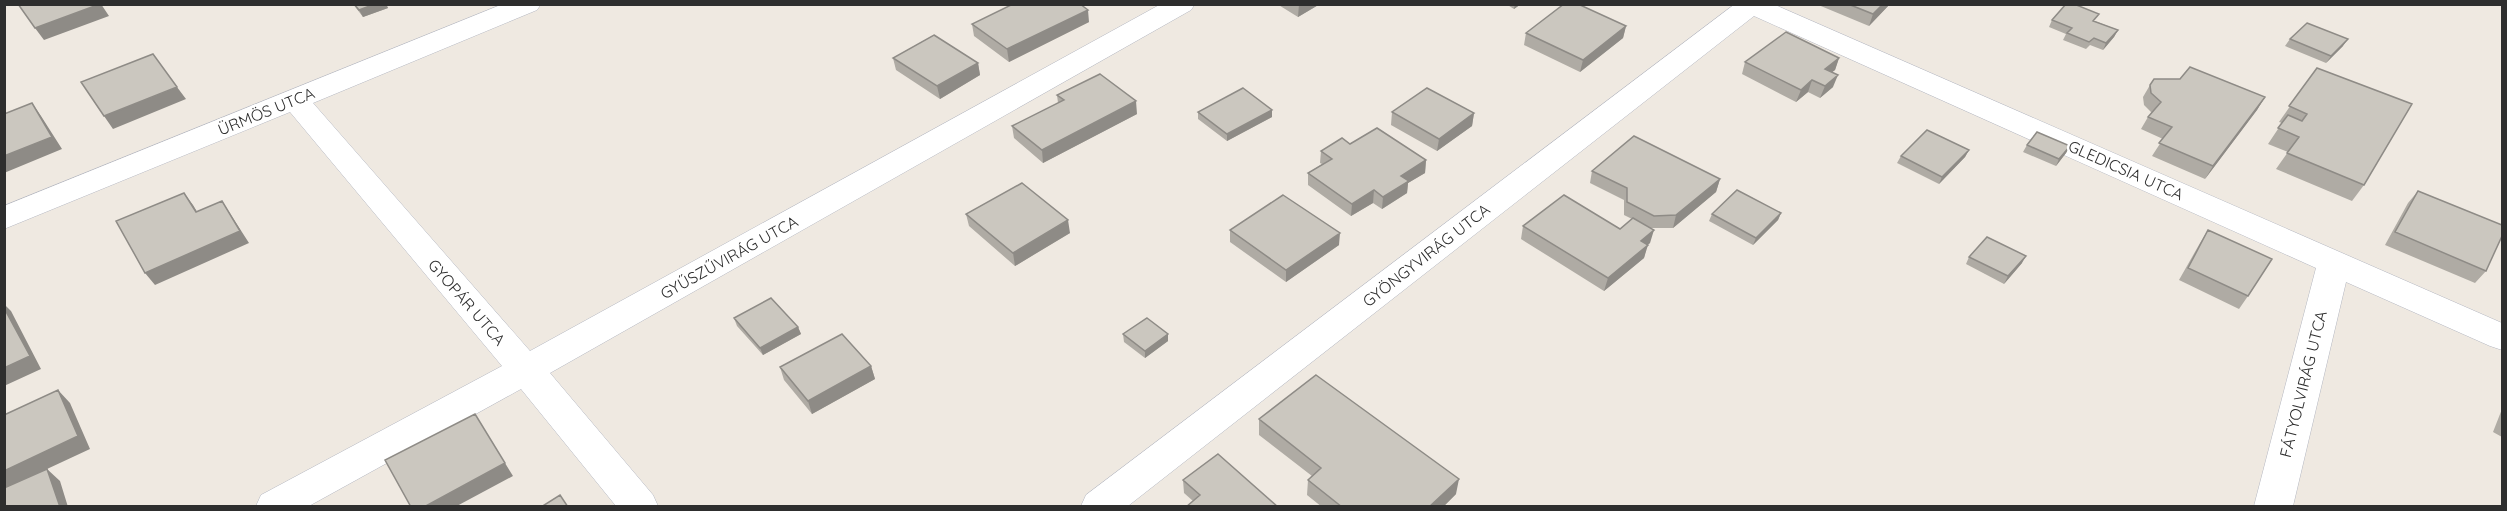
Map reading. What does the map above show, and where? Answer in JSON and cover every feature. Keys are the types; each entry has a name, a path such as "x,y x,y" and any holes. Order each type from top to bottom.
{"street":[{"name":"ÜRMÖS UTCA","path":"4,218 528,4"},
{"name":"GYŰSZŰVIRÁG UTCA","path":"275,507 526,370 1182,4"},
{"name":"GLEDICSIA UTCA","path":"1751,5 2502,337"},
{"name":"GYÖNGYVIRÁG UTCA","path":"1100,507 1751,5"},
{"name":"GYOPÁR UTCA","path":"294,99 526,370 639,507"},
{"name":"FÁTYOLVIRÁG UTCA","path":"2273,507 2334,261"}],"building":[{"path":"18,4 100,4 35,28"},
{"path":"354,4 375,4 359,10"},
{"path":"1013,4 1080,4 1088,10 1007,49 972,24"},
{"path":"1564,4 1578,4 1626,26 1583,60 1526,33"},
{"path":"1848,4 1883,4 1873,14"},
{"path":"2066,4 2074,4 2099,14 2093,21 2118,30 2106,43 2094,38 2089,42 2067,33 2072,28 2052,20"},
{"path":"2307,23 2348,39 2331,56 2290,39"},
{"path":"1786,32 1839,58 1825,69 1838,75 1825,86 1812,80 1801,90 1745,62"},
{"path":"934,35 978,63 937,86 893,58"},
{"path":"153,54 177,87 104,116 81,82"},
{"path":"2190,67 2265,97 2213,166 2159,143 2172,127 2148,117 2161,102 2151,93 2150,85 2154,79 2180,79"},
{"path":"2317,68 2412,104 2364,185 2287,153 2299,137 2278,128 2288,115 2302,121 2307,114 2289,106"},
{"path":"1100,74 1136,101 1042,150 1012,126 1064,100 1057,95"},
{"path":"1243,88 1272,110 1227,134 1198,112"},
{"path":"1427,88 1474,113 1439,139 1392,112"},
{"path":"32,103 52,137 4,156 4,114"},
{"path":"1377,128 1426,160 1401,176 1409,181 1383,197 1374,190 1352,204 1308,173 1332,159 1321,151 1342,138 1350,144"},
{"path":"1927,130 1969,150 1942,177 1901,156"},
{"path":"2037,132 2070,146 2059,159 2027,145"},
{"path":"1634,136 1720,179 1676,215 1654,216 1627,202 1627,188 1592,171"},
{"path":"1022,183 1068,220 1013,253 966,214"},
{"path":"1737,190 1781,213 1756,238 1712,214"},
{"path":"2418,191 2502,225 2502,236 2486,271 2395,232"},
{"path":"184,193 196,212 222,201 240,231 145,273 116,221"},
{"path":"1283,195 1340,233 1286,270 1230,230"},
{"path":"1564,195 1620,229 1633,218 1654,230 1641,241 1648,245 1608,278 1523,226"},
{"path":"2208,230 2272,259 2248,296 2188,268"},
{"path":"1987,237 2026,256 2008,276 1969,257"},
{"path":"771,298 798,327 760,348 734,318"},
{"path":"4,308 30,356 4,368"},
{"path":"1147,318 1168,334 1145,351 1123,334"},
{"path":"842,334 871,366 808,401 780,367"},
{"path":"1316,375 1459,479 1429,507 1342,507 1308,480 1321,468 1259,419"},
{"path":"58,390 78,436 4,471 4,415"},
{"path":"475,414 505,463 424,507 411,507 385,460"},
{"path":"1218,454 1278,507 1186,507 1200,495 1183,480"},
{"path":"47,469 60,507 4,507 4,488"},
{"path":"560,495 568,507 541,507"}]}
